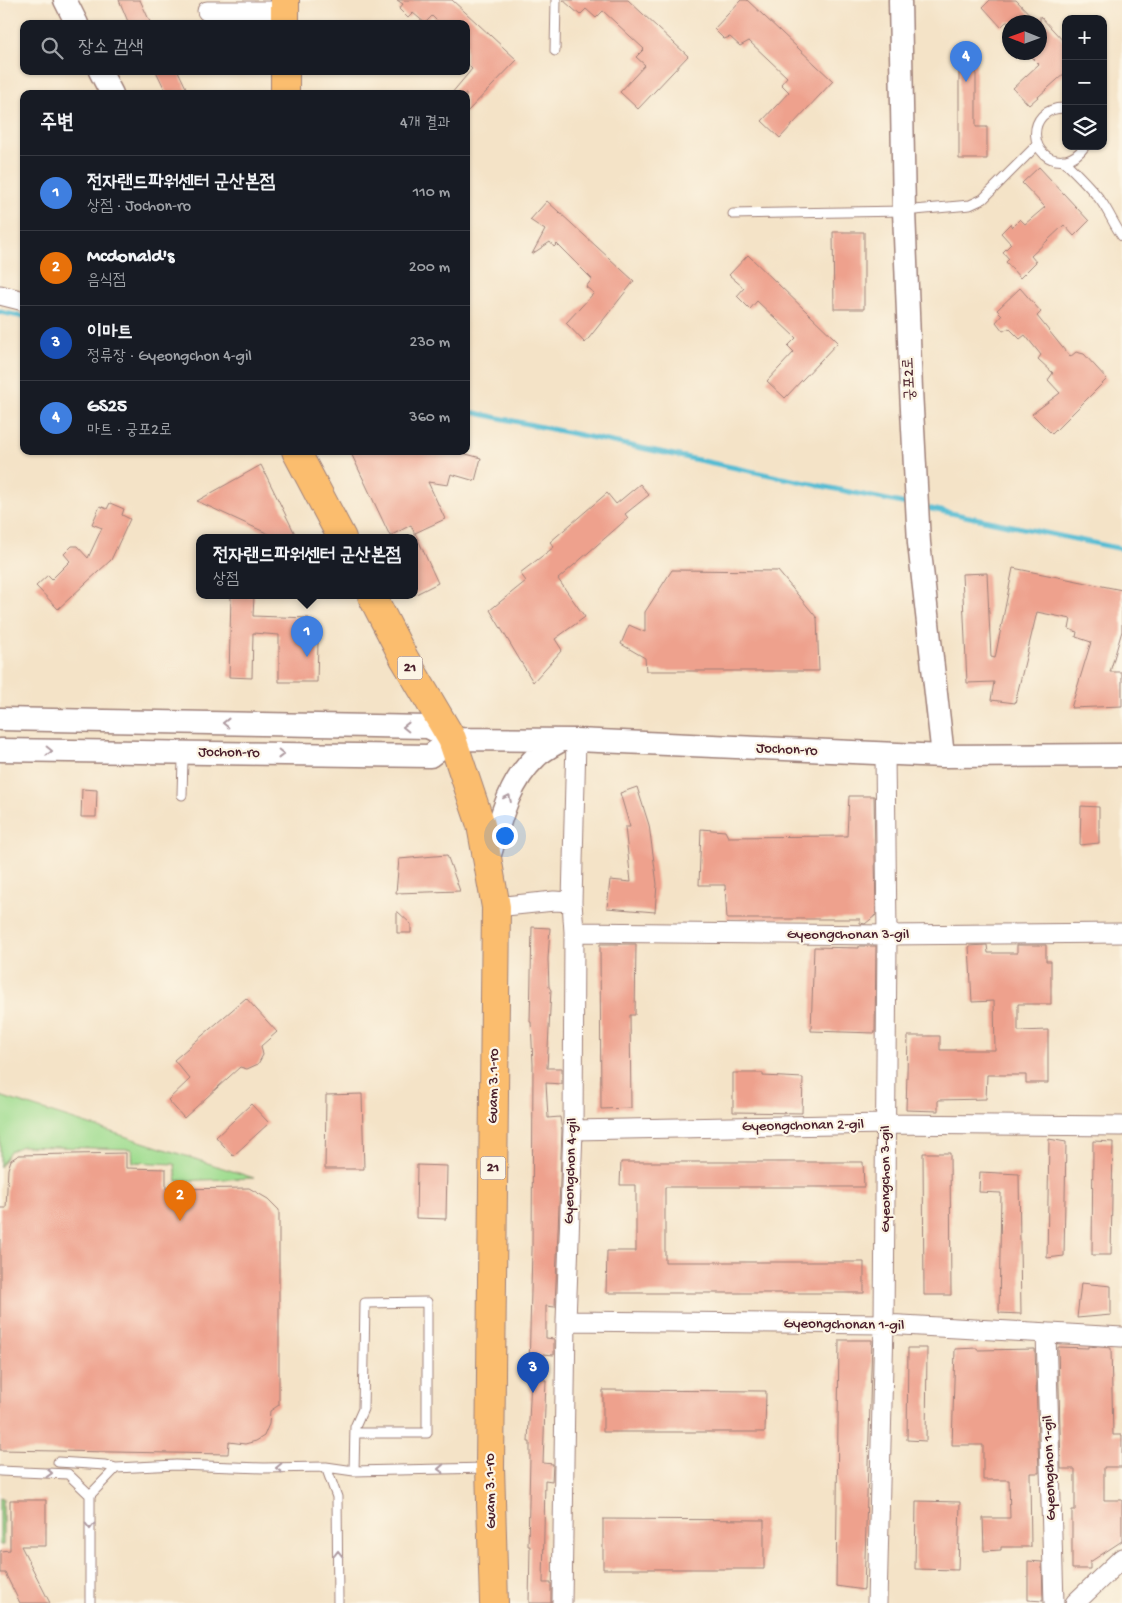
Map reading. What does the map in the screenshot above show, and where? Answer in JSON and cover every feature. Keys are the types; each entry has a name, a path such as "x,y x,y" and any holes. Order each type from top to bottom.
{"main road":[{"path":"285,75 285,90"},
{"path":"298,455 340,534"},
{"name":"Guam 3.1-ro","path":"374,599 404,658 452,738 481,825 496,907 490,1467 494,1603"}],"street":[{"path":"65,0 75,20"},
{"name":"궁포2로","path":"900,0 904,212 919,543 943,756"},
{"path":"207,10 285,12"},
{"path":"102,75 110,90"},
{"path":"0,295 20,300"},
{"name":"Jochon-ro","path":"0,719 428,727 452,738 569,740 885,755 1122,755"},
{"name":"Jochon-ro","path":"0,750 430,756 452,738"},
{"path":"488,861 506,801 520,777 536,756 569,740"},
{"name":"Gyeongchon 4-gil","path":"562,1603 566,1321 573,1130 574,932 569,740"},
{"name":"Gyeongchon 3-gil","path":"877,1603 884,1324 886,1124 887,935 885,755"},
{"path":"496,907 554,901 572,902"},
{"name":"Gyeongchonan 3-gil","path":"574,932 887,935 1122,934"},
{"name":"Gyeongchonan 2-gil","path":"573,1130 886,1124 1122,1126"},
{"name":"Gyeongchonan 1-gil","path":"566,1321 884,1324 1122,1337"},
{"name":"Gyeongchon 1-gil","path":"1046,1334 1054,1603"},
{"path":"1075,1603 1122,1558"}],"lane":[{"path":"555,51 556,0"},
{"path":"1062,108 1057,107 1048,111 1041,117 1036,126 1035,136 1037,145 1048,156 1063,160 1087,183 1103,203 1115,227 1122,236"},
{"path":"733,214 904,212 970,205 983,199 1037,145"},
{"path":"1063,160 1078,155 1081,150"},
{"path":"182,794 183,760 189,753"},
{"path":"354,1472 355,1427 364,1408 365,1303 427,1302 427,1433 355,1433"},
{"path":"58,1462 104,1465 116,1468 176,1466 326,1467 354,1472 490,1467"},
{"path":"326,1467 337,1497 338,1603"},
{"path":"90,1603 90,1495 116,1468"},
{"path":"0,1471 68,1474 90,1495"}],"green space":[{"path":"0,1096 254,1178 177,1181 175,1164 133,1162 132,1149 22,1146 10,1151 0,1167"},
{"path":"0,1497 3,1498 3,1545 0,1545"}],"building":[{"path":"119,0 140,0 149,20 127,20"},
{"path":"397,0 452,0 517,60 470,109 470,90 454,90 467,75 470,75 472,69 470,67 470,20 436,20 432,16 428,20 421,20 413,13 408,18 399,9 403,4"},
{"path":"563,0 628,0 688,56 638,109 620,92 645,65 636,57 644,49 603,11 596,18 586,9 580,15"},
{"path":"741,0 747,0 833,81 780,138 762,121 789,92 781,84 787,77 749,41 740,46 730,37 724,39 714,29"},
{"path":"990,0 1016,0 1030,15 1002,15 1001,27 983,7"},
{"path":"1047,24 1062,40 1062,76 1029,105 1013,88 1039,64 1035,60 1047,60"},
{"path":"959,62 976,62 976,127 987,127 987,159 959,159"},
{"path":"158,75 180,75 187,90 165,90"},
{"path":"1039,167 1089,221 1074,236 1064,225 1031,256 1036,262 1020,278 1006,262 1009,259 1003,252 1011,244 1001,233 1010,224 1012,227 1020,219 1025,224 1045,207 1022,183"},
{"path":"547,201 634,281 585,343 566,323 594,293 586,287 592,279 557,244 554,247 550,242 532,254 545,230 530,220"},
{"path":"833,232 864,232 864,309 834,309"},
{"path":"748,255 838,342 785,398 767,381 794,352 788,346 796,338 757,301 750,309 737,296 744,288 729,275"},
{"path":"1020,288 1041,312 1037,316 1070,357 1076,352 1084,354 1107,379 1052,434 1032,414 1060,393 1048,380 1053,373 1038,359 1041,355 1025,335 1020,339 1009,328 1003,331 996,322 1002,315 997,310"},
{"path":"352,455 470,455 481,458 475,481 451,474 448,485 428,482 445,519 415,534 411,525 394,534 389,534"},
{"path":"261,465 295,534 269,534 197,501"},
{"path":"640,484 649,495 625,514 628,518 558,579 585,617 555,639 562,650 533,682 490,610 526,581 520,573 554,547 550,542 607,493 616,504"},
{"path":"110,503 124,509 122,515 130,519 111,560 58,609 36,586 48,575 52,579 70,561 64,554 72,546 77,546 88,558 102,528 92,524 100,506 107,509"},
{"path":"418,540 438,583 418,593"},
{"path":"1013,568 1122,590 1122,631 1110,672 1122,672 1122,706 1071,708 1091,642 1076,637 1077,632 1069,629 1071,619 1037,612 1015,703 991,700 994,682 967,683 962,574 987,573 991,657 995,658"},
{"path":"672,570 778,571 817,618 819,671 646,671 645,658 621,644 629,625 645,632 645,612"},
{"path":"231,599 254,599 253,616 309,618 309,642 318,642 317,682 279,682 279,635 253,633 252,678 229,677"},
{"path":"637,787 649,825 657,884 655,912 607,908 610,880 631,882 625,827 630,827 620,793"},
{"path":"82,789 97,790 96,817 81,817"},
{"path":"849,796 874,796 876,915 865,924 860,923 860,919 727,919 725,885 699,885 701,829 725,831 728,837 847,836"},
{"path":"1081,806 1099,807 1099,843 1080,845"},
{"path":"447,855 460,891 396,893 399,859"},
{"path":"397,911 411,924 411,933 397,933"},
{"path":"532,927 550,928 548,959 549,987 551,990 547,1068 562,1068 562,1084 546,1083 548,1118 560,1117 562,1130 555,1307 546,1306 546,1338 554,1339 554,1355 543,1354 543,1371 529,1371 532,1250 533,1064 530,1022"},
{"path":"600,944 636,944 635,1015 630,1015 631,1108 601,1109"},
{"path":"987,945 988,953 1017,953 1017,945 1046,945 1046,961 1051,961 1051,1004 1018,1004 1018,1031 1048,1030 1048,1083 1026,1083 1026,1075 987,1075 986,1099 938,1100 938,1111 906,1110 908,1036 940,1036 940,1050 995,1050 994,1001 972,1002 969,946"},
{"path":"859,946 876,946 875,1033 811,1031 814,947 859,948"},
{"path":"246,998 277,1032 261,1046 263,1055 258,1064 247,1069 240,1067 184,1118 168,1100 190,1079 174,1060"},
{"path":"733,1073 763,1073 763,1076 803,1078 802,1113 733,1112"},
{"path":"362,1094 364,1169 325,1169 326,1095"},
{"path":"251,1104 269,1123 233,1156 216,1137"},
{"path":"1049,1139 1066,1142 1064,1256 1047,1258"},
{"path":"1093,1141 1113,1142 1111,1255 1092,1255"},
{"path":"126,1153 126,1168 166,1169 166,1189 249,1188 268,1199 279,1210 279,1405 270,1411 269,1424 264,1436 256,1441 245,1444 229,1442 228,1454 0,1450 0,1208 6,1208 8,1169 11,1160 19,1155"},
{"path":"923,1153 950,1153 951,1295 924,1295"},
{"path":"621,1162 863,1162 864,1187 665,1187 665,1262 864,1262 864,1293 606,1293 607,1251 636,1251 636,1185 620,1185"},
{"path":"417,1165 447,1166 446,1219 416,1218"},
{"path":"980,1172 1019,1174 1021,1314 999,1313 1001,1193 979,1192"},
{"path":"1081,1283 1111,1286 1111,1315 1077,1318"},
{"path":"839,1340 872,1340 864,1590 836,1586"},
{"path":"1088,1346 1111,1348 1113,1435 1122,1435 1122,1467 1104,1467 1104,1500 1122,1500 1122,1541 1090,1562 1090,1569 1072,1569 1072,1511 1075,1511 1075,1469 1061,1469 1058,1347 1088,1348"},
{"path":"908,1348 927,1348 926,1441 907,1440"},
{"path":"977,1348 977,1350 1035,1349 1039,1473 1030,1473 1031,1547 1001,1547 1001,1550 984,1551 983,1518 1010,1518 1009,1480 983,1480 983,1445 952,1445 955,1349"},
{"path":"531,1379 546,1380 543,1463 553,1464 552,1481 545,1480 543,1583 551,1583 551,1603 529,1603 530,1442 528,1442"},
{"path":"603,1390 766,1391 765,1432 603,1432"},
{"path":"10,1500 46,1500 46,1546 21,1546 50,1603 20,1603 5,1573 0,1573 0,1551 10,1550"},
{"path":"916,1501 960,1502 958,1570 915,1569"},
{"path":"603,1519 764,1520 764,1569 603,1569"},
{"path":"1028,1561 1042,1562 1043,1601 1028,1600"}],"waterway":[{"path":"0,312 20,316"},
{"path":"470,412 911,505"},
{"path":"922,507 1122,549"}],"place":[{"name":"GS25","path":"966,82"},
{"name":"전자랜드파워센터 군산본점","path":"307,657"},
{"name":"Mcdonald's","path":"180,1221"},
{"name":"이마트","path":"533,1393"}]}
